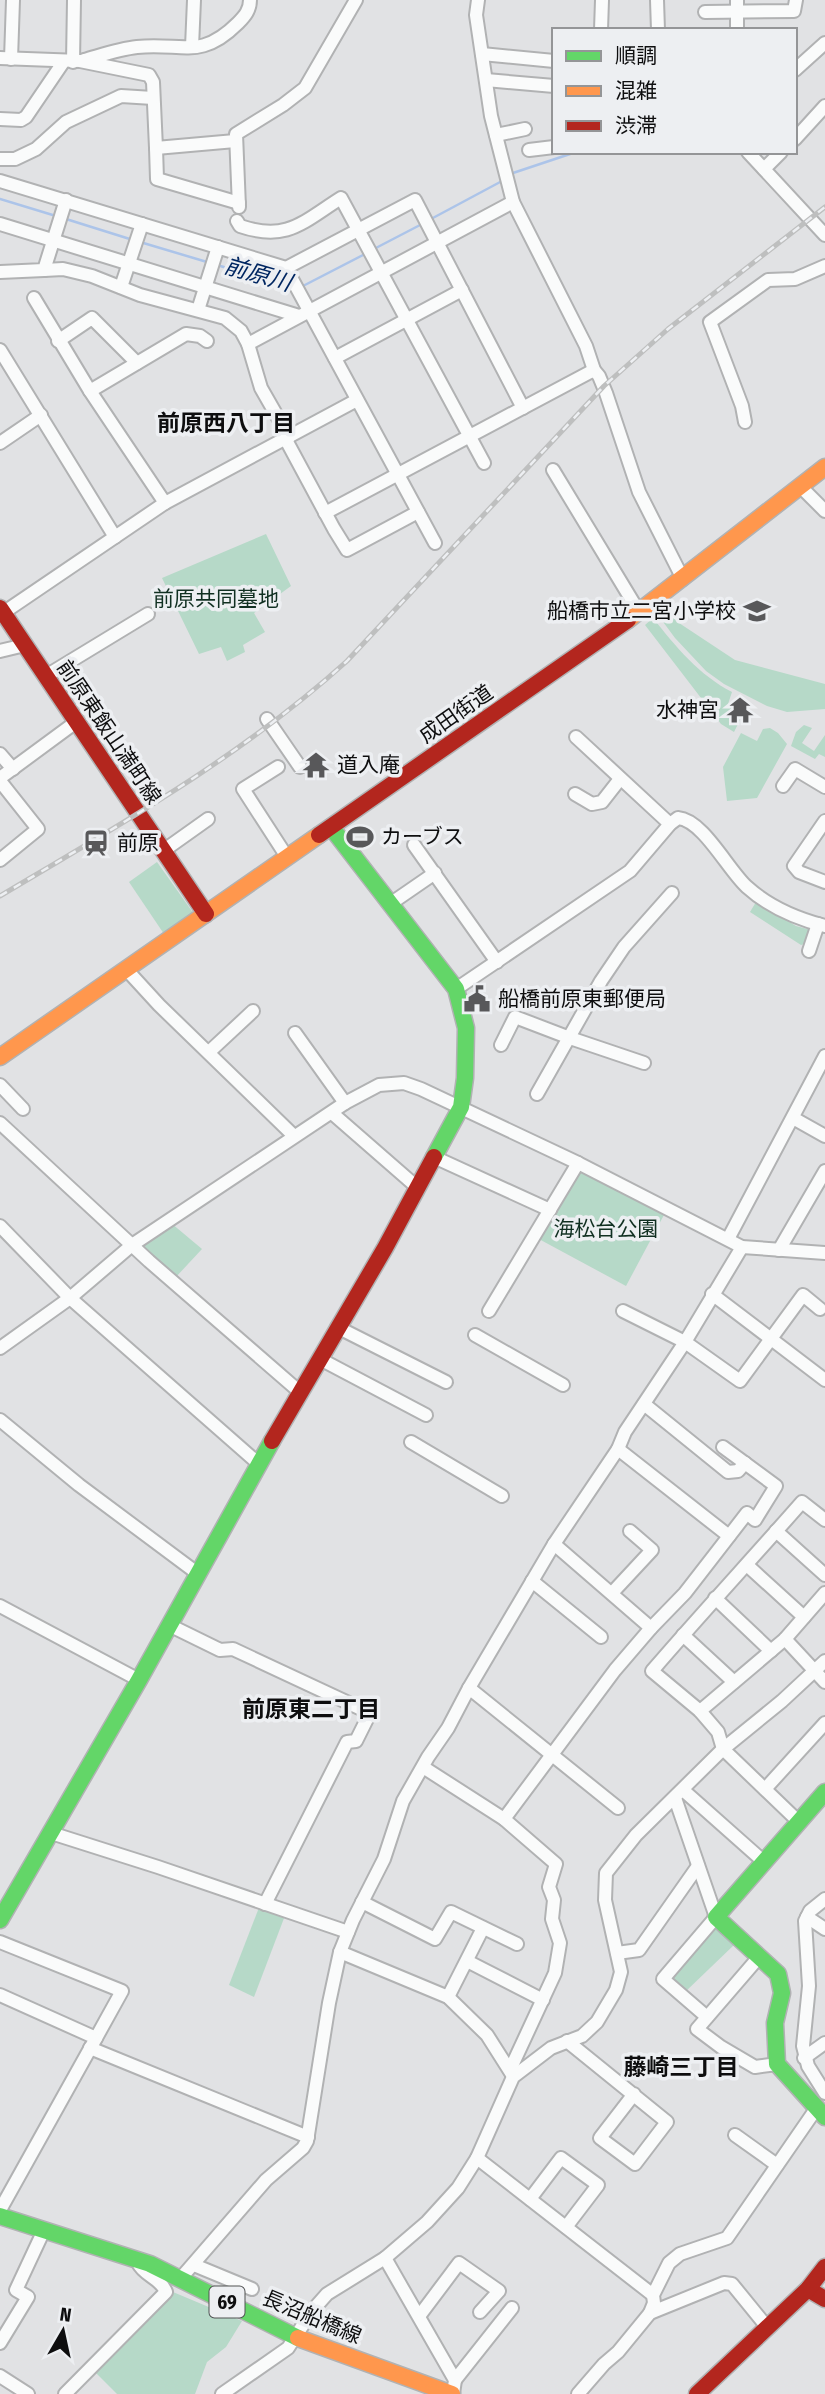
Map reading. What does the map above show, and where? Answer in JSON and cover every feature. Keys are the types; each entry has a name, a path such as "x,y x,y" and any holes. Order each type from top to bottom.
{"main road":[{"name":"成田街道","path":"0,1057 639,612 825,467"},
{"name":"前原東飯山満町線","path":"2,611 206,914"},
{"path":"2,1913 139,1680 337,1327 385,1248 461,1107 465,1078 466,1028 456,989 331,827"},
{"path":"821,2113 776,2064 775,2023 782,1984 778,1974 716,1917 824,1794"},
{"name":"長沼船橋線","path":"0,2217 137,2260 181,2278 296,2337 453,2389"},
{"path":"697,2394 767,2327 816,2294 825,2267"}],"street":[{"path":"13,0 5,58 73,61 149,75 153,82 157,179 239,205 236,134 283,106 305,88 356,0"},
{"path":"73,61 74,0"},
{"path":"0,119 21,120 26,117 73,61 81,0"},
{"path":"192,47 194,0"},
{"path":"73,61 140,47 206,46 226,35 250,8 250,0"},
{"path":"478,0 476,15 486,80 496,135 513,202 586,346 593,370 600,376 639,492 682,579"},
{"path":"601,28 602,0"},
{"path":"657,0 658,28"},
{"path":"705,12 737,6 794,11 796,0"},
{"path":"737,6 737,28"},
{"path":"797,68 825,43"},
{"path":"482,54 552,61"},
{"path":"486,80 552,86"},
{"path":"0,159 15,159 36,149 66,122 121,96 153,98"},
{"path":"797,137 825,106"},
{"path":"496,135 525,129"},
{"path":"156,148 235,141"},
{"path":"529,150 552,147"},
{"path":"750,154 825,235"},
{"path":"764,169 779,154"},
{"path":"0,181 286,268 415,200 523,408"},
{"path":"237,222 251,230 275,233 291,229 341,198 484,463"},
{"path":"44,271 66,200"},
{"path":"248,344 513,202"},
{"path":"0,224 304,314"},
{"path":"121,287 142,224"},
{"path":"198,310 218,247"},
{"path":"745,422 742,406 710,322 768,280 795,279 825,266"},
{"path":"286,268 304,314 335,358 435,543"},
{"path":"0,272 63,269 140,295 225,318 241,331 248,344 261,388 347,550 418,512"},
{"path":"335,358 462,290"},
{"path":"34,298 58,341 165,503"},
{"path":"58,341 92,318 137,363"},
{"path":"90,391 186,334 200,336 207,341"},
{"path":"0,350 115,537"},
{"path":"325,513 593,370"},
{"path":"2,611 165,503 358,400"},
{"path":"0,443 41,415"},
{"path":"553,470 639,612"},
{"path":"801,486 825,511"},
{"path":"46,676 148,614"},
{"path":"0,651 24,645"},
{"path":"267,719 300,767"},
{"path":"0,860 38,829 0,780 76,722"},
{"path":"576,737 670,824"},
{"path":"0,754 13,769"},
{"path":"278,767 243,789 287,857"},
{"path":"783,786 794,769 825,787"},
{"path":"575,794 592,804 602,802 620,779"},
{"path":"456,989 629,871 678,818 693,823 749,889 799,919 822,925 809,951"},
{"path":"163,851 208,819"},
{"path":"825,821 794,866 799,872 825,881"},
{"path":"414,845 497,962"},
{"path":"390,904 435,873"},
{"path":"537,1094 601,981 624,947 671,893"},
{"path":"126,969 159,1005 294,1136"},
{"path":"209,1052 253,1011"},
{"path":"501,1045 515,1017 644,1063"},
{"path":"295,1033 345,1103"},
{"path":"728,1239 825,1056"},
{"path":"0,1348 70,1298 132,1245 345,1103 379,1085 393,1082 421,1088 578,1163 742,1247 825,1253"},
{"path":"0,1084 23,1109"},
{"path":"332,1113 418,1188"},
{"path":"793,1118 825,1136"},
{"path":"0,1123 132,1245 301,1393"},
{"path":"434,1157 550,1210"},
{"path":"489,1311 578,1163"},
{"path":"779,1250 825,1171"},
{"path":"0,1226 70,1298 259,1464"},
{"path":"181,2278 266,2180 303,2148 308,2137 329,2003 340,1952 384,1859 403,1801 554,1544 618,1450 625,1432 685,1342 742,1247"},
{"path":"712,1294 825,1380"},
{"path":"623,1311 685,1342 740,1381 803,1295 820,1309"},
{"path":"337,1327 446,1382"},
{"path":"475,1335 563,1385"},
{"path":"320,1359 426,1415"},
{"path":"644,1404 729,1472 738,1471 745,1463"},
{"path":"0,1420 79,1485 197,1573"},
{"path":"411,1442 502,1496"},
{"path":"505,1819 615,1670 685,1593 747,1513 755,1520 776,1486 723,1447"},
{"path":"618,1450 729,1536"},
{"path":"799,1822 723,1749 718,1732 700,1711 652,1671 802,1502 825,1520"},
{"path":"612,1593 652,1550 631,1531"},
{"path":"776,1531 825,1575"},
{"path":"554,1544 651,1628"},
{"path":"748,1566 804,1617"},
{"path":"533,1581 601,1637"},
{"path":"700,1711 785,1639 825,1593"},
{"path":"715,1598 771,1651"},
{"path":"0,1606 139,1680"},
{"path":"169,1625 220,1650 233,1648 370,1713 356,1741 347,1742 265,1904"},
{"path":"683,1635 734,1682"},
{"path":"785,1639 825,1682"},
{"path":"512,2073 551,2048 582,2036 597,2022 616,1990 621,1972 605,1900 606,1873 636,1835 723,1749 825,1661"},
{"path":"470,1688 618,1808"},
{"path":"765,1790 825,1723"},
{"path":"222,2394 236,2390 288,2348 312,2311 327,2294 385,2258 427,2222 458,2188 477,2158 555,1973 560,1943 552,1919 554,1900 549,1887 556,1864 505,1819 424,1767"},
{"path":"679,1794 763,1861"},
{"path":"679,1794 698,1866 716,1917 663,1979 707,2017"},
{"path":"51,1833 348,1932"},
{"path":"617,1953 639,1950 698,1866"},
{"path":"825,1899 807,1917 804,1928 809,1986 803,2032 804,2058 825,2093"},
{"path":"362,1902 435,1939 451,1912 517,1944"},
{"path":"807,1917 825,1929"},
{"path":"448,1997 483,1928"},
{"path":"0,1942 122,1991 0,2210"},
{"path":"340,1952 448,1997 487,2035 512,2073"},
{"path":"759,1957 697,2029 755,2067 776,2064"},
{"path":"467,1961 543,2000"},
{"path":"0,1995 93,2043 308,2137"},
{"path":"566,2041 634,2094 667,2122 635,2164 600,2138 634,2094"},
{"path":"804,2058 825,2043"},
{"path":"578,2394 650,2313 654,2302 653,2295 669,2263 680,2254 727,2238 777,2165 821,2113"},
{"path":"735,2135 777,2165"},
{"path":"477,2158 653,2295"},
{"path":"530,2199 561,2158 598,2185 566,2227"},
{"path":"0,2343 28,2297 16,2290 44,2230"},
{"path":"385,2258 420,2315 453,2389 512,2308"},
{"path":"65,2394 166,2292 164,2285 141,2268 137,2260"},
{"path":"420,2315 459,2263 499,2291 480,2312"},
{"path":"194,2265 252,2290"},
{"path":"650,2313 724,2283 732,2284 767,2327"},
{"path":"816,2294 825,2307"},
{"path":"0,2376 28,2394"}],"green space":[{"name":"前原共同墓地","path":"266,534 291,586 254,613 265,632 243,645 245,652 227,661 221,647 199,654 162,578"},
{"path":"667,608 676,621 735,660 825,684 825,709 787,712 767,706 724,684 706,671 675,638 658,615"},
{"path":"653,618 679,650 699,669 732,692 728,704 740,720 734,732 721,724 645,625"},
{"path":"804,725 812,728 802,743 814,751 825,735 825,757 819,754 815,759 791,746 796,732"},
{"path":"770,728 787,744 757,798 727,801 723,767 741,733 757,741 763,729"},
{"path":"157,862 194,914 164,934 129,882"},
{"path":"756,902 796,926 811,930 807,943 801,945 750,912"},
{"name":"海松台公園","path":"579,1171 665,1213 626,1286 537,1238"},
{"path":"171,1223 202,1249 175,1278 137,1247"},
{"path":"260,1905 286,1913 254,1997 229,1985"},
{"path":"715,1925 735,1944 684,1993 672,1982 671,1975"},
{"path":"173,2292 242,2321 226,2347 207,2362 195,2394 117,2394 96,2373"}],"waterway":[{"name":"前原川","path":"510,174 570,154"},
{"name":"前原川","path":"431,219 502,181"},
{"name":"前原川","path":"0,199 56,216"},
{"name":"前原川","path":"66,219 133,240"},
{"name":"前原川","path":"372,250 422,224"},
{"name":"前原川","path":"140,242 207,262"},
{"name":"前原川","path":"301,287 367,253"},
{"name":"前原川","path":"217,265 291,287"}],"railway":[{"path":"0,896 179,787 266,728 307,695 347,661 604,386 668,329 825,207"}],"traffic: fast":[{"path":"331,827 456,989 466,1028 465,1078 461,1107 434,1157"},
{"path":"0,1920 139,1680 272,1441"},
{"path":"825,1792 716,1917 778,1974 782,1993 775,2023 777,2064 825,2117"},
{"path":"0,2216 150,2264 298,2338"}],"traffic: slow":[{"path":"628,620 825,467"},
{"path":"0,1057 319,835"},
{"path":"298,2338 452,2394"}],"traffic: jam":[{"path":"0,608 206,914"},
{"path":"319,835 628,620"},
{"path":"272,1441 385,1248 434,1157"},
{"path":"697,2394 808,2289 825,2267"},
{"path":"808,2289 825,2299"}],"place":[{"name":"船橋市立二宮小学校","path":"757,611"},
{"name":"水神宮","path":"740,710"},
{"name":"道入庵","path":"316,765"},
{"name":"カーブス","path":"360,837"},
{"name":"前原","path":"96,843"},
{"name":"船橋前原東郵便局","path":"477,999"}],"district":[{"name":"前原西八丁目","path":"226,423"},
{"name":"前原東二丁目","path":"311,1709"},
{"name":"藤崎三丁目","path":"681,2067"}]}
